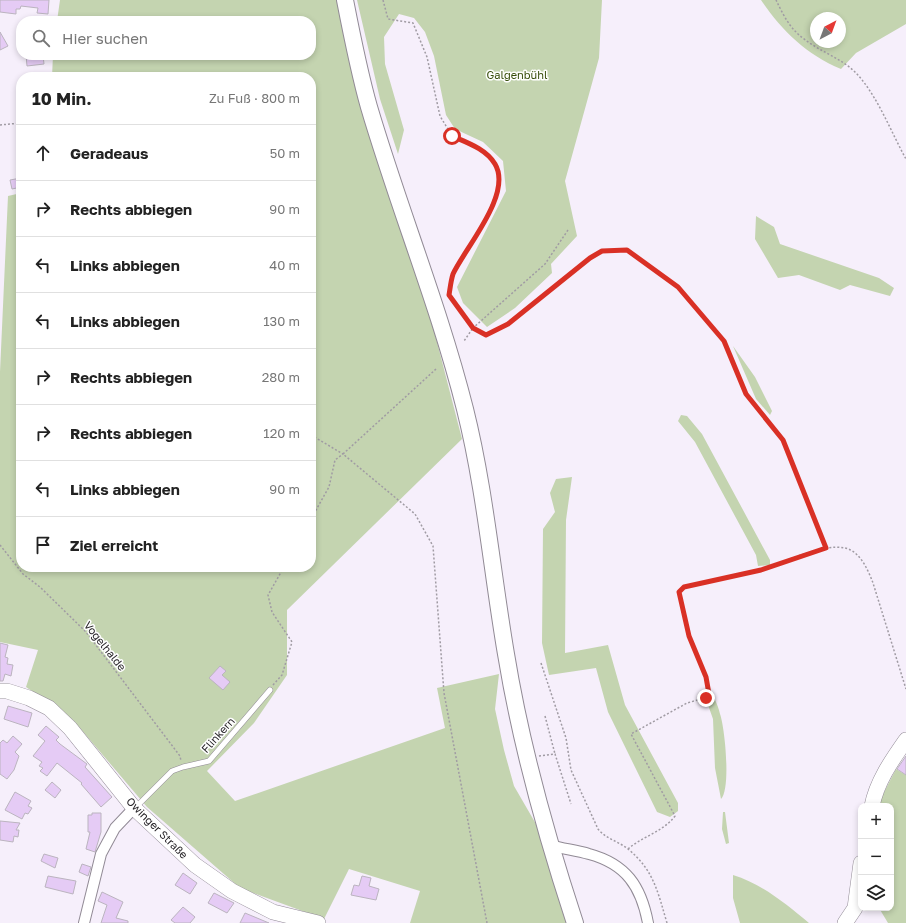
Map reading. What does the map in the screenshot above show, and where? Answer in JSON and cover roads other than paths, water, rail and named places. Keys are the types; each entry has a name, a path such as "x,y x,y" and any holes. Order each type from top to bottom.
{"main road":[{"path":"345,0 357,59 369,105 440,318 465,409 480,478 510,679 523,741 550,845 575,923"}],"street":[{"name":"Owinger Straße","path":"0,691 7,691 29,698 49,708 70,728 134,808 195,865 232,891 274,912 318,923"},
{"path":"872,803 874,794 888,767 906,740"},
{"path":"84,923 101,854 115,828 134,808"},
{"path":"550,845 572,852 588,854 616,865 636,886 648,923"},
{"path":"845,923 854,908 859,875"}],"lane":[{"name":"Flinkern","path":"134,808 172,771 209,761 270,690"}],"park label":[{"name":"Galgenbühl","path":"517,75"}]}
